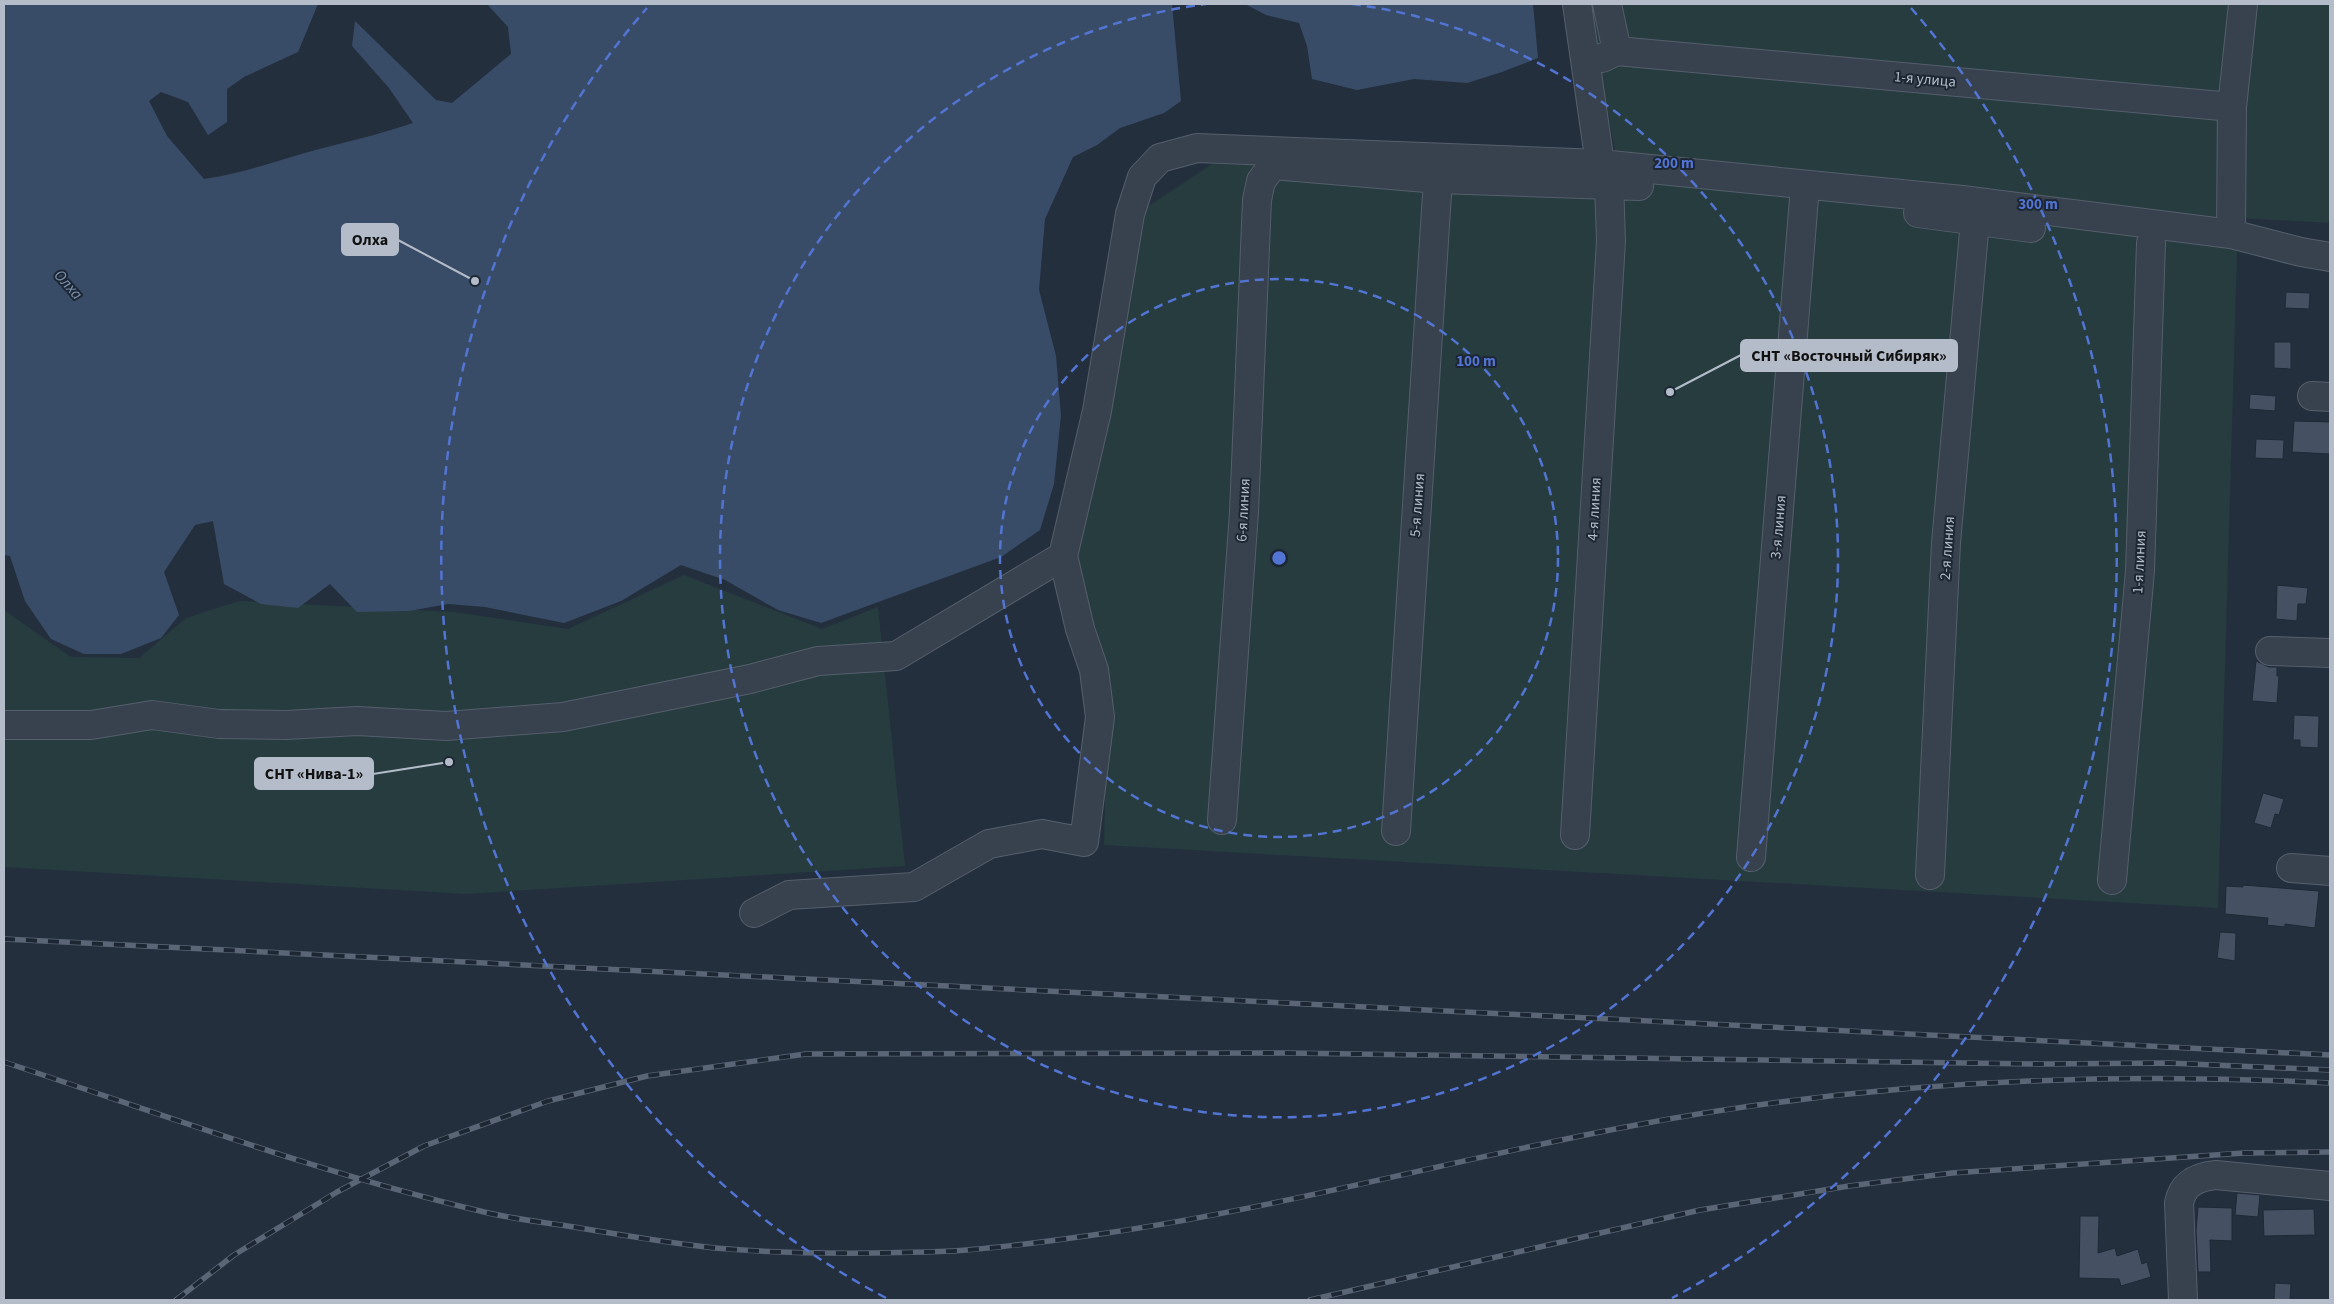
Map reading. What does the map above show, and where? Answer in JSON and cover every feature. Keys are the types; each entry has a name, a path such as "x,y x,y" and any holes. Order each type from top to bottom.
{"street":[{"name":"4-я линия","path":"1575,835 1610,241 1604,173 1577,4"},
{"path":"1586,69 1617,51 1607,4"},
{"path":"2242,237 2232,107 2244,4"},
{"name":"1-я улица","path":"1617,51 2232,107"},
{"path":"754,913 789,895 914,887 989,844 1042,834 1084,842 1100,717 1094,670 1080,630 1063,556 1097,410 1130,214 1142,178 1160,158 1197,148 1604,173 1962,200 2242,237 2330,257"},
{"name":"6-я линия","path":"1222,820 1244,512 1257,200 1260,181 1273,165 1438,179"},
{"path":"1438,179 1604,173 2205,249 2302,252"},
{"name":"5-я линия","path":"1396,831 1438,179"},
{"name":"3-я линия","path":"1752,857 1804,198"},
{"name":"2-я линия","path":"1930,875 1946,543 1975,221"},
{"name":"1-я линия","path":"2112,880 2140,571 2151,242"},
{"path":"4,725 91,725 152,715 219,724 357,721 446,726 563,717 750,679 818,661 896,656 1063,556"},
{"path":"2270,651 2330,653"},
{"path":"2291,868 2330,871"},
{"path":"2183,1300 2179,1203 2180,1194 2190,1182 2206,1176 2216,1175 2330,1186"}],"green space":[{"path":"1588,4 2330,4 2330,223 2238,218 2218,908 1104,845 1108,667 1073,562 1147,207 1212,164 1619,173"},
{"path":"684,575 822,629 878,607 905,866 466,894 4,867 4,610 71,657 139,658 186,618 239,601 454,612 568,629"}],"water":[{"path":"4,4 318,4 298,52 244,77 227,89 227,122 208,135 188,102 161,92 149,101 167,136 204,179 243,171 413,123 389,88 352,46 355,21 436,100 452,103 511,54 508,27 487,4 1172,4 1181,101 1164,113 1120,128 1097,145 1073,157 1045,219 1039,290 1056,356 1061,415 1054,484 1040,530 1001,557 821,623 778,610 725,580 681,565 621,601 564,623 485,607 448,604 409,611 357,612 330,584 298,608 261,604 224,584 213,521 195,525 164,572 179,615 161,638 121,654 84,654 51,639 25,601 10,556 4,555"},
{"path":"1245,4 1533,4 1538,58 1467,83 1414,79 1357,90 1312,79 1307,46 1299,23 1266,15"}],"building":[{"path":"2286,292 2310,293 2309,309 2285,308"},
{"path":"2274,342 2291,342 2291,369 2274,368"},
{"path":"2250,394 2276,396 2275,411 2249,409"},
{"path":"2294,421 2330,422 2330,454 2292,452"},
{"path":"2256,439 2284,440 2283,459 2255,458"},
{"path":"2277,585 2308,588 2306,604 2298,604 2297,621 2276,619"},
{"path":"2256,661 2269,667 2277,667 2277,676 2279,676 2277,703 2252,701"},
{"path":"2294,715 2319,716 2318,748 2300,747 2300,740 2293,740"},
{"path":"2263,793 2284,799 2279,815 2275,814 2271,828 2254,823"},
{"path":"2243,885 2319,891 2315,928 2285,924 2285,927 2267,925 2268,918 2225,914 2226,886 2243,887"},
{"path":"2220,932 2236,933 2235,961 2217,958"},
{"path":"2237,1193 2260,1195 2258,1217 2235,1215"},
{"path":"2198,1207 2232,1208 2232,1241 2210,1240 2211,1272 2198,1272 2196,1231"},
{"path":"2314,1209 2315,1235 2264,1236 2263,1210"},
{"path":"2080,1216 2099,1216 2098,1253 2115,1248 2117,1256 2138,1249 2142,1264 2147,1262 2151,1277 2121,1286 2119,1279 2079,1278"},
{"path":"2275,1283 2291,1284 2290,1300 2274,1300"}],"railway":[{"path":"4,939 2330,1055"},
{"path":"176,1300 234,1255 337,1192 424,1146 548,1101 647,1076 806,1054 1286,1053 2041,1064 2168,1063 2330,1070"},
{"path":"4,1062 300,1161 420,1196 492,1214 697,1246 775,1252 834,1253 972,1250 1107,1233 1239,1210 1631,1126 1804,1099 1892,1090 2067,1080 2155,1078 2330,1083"},
{"path":"1310,1300 1700,1210 1849,1186 1952,1173 2244,1153 2330,1152"}],"place":[{"name":"Олха","path":"475,281"},
{"name":"СНТ «Восточный Сибиряк»","path":"1670,392"},
{"name":"СНТ «Нива-1»","path":"449,762"}]}
